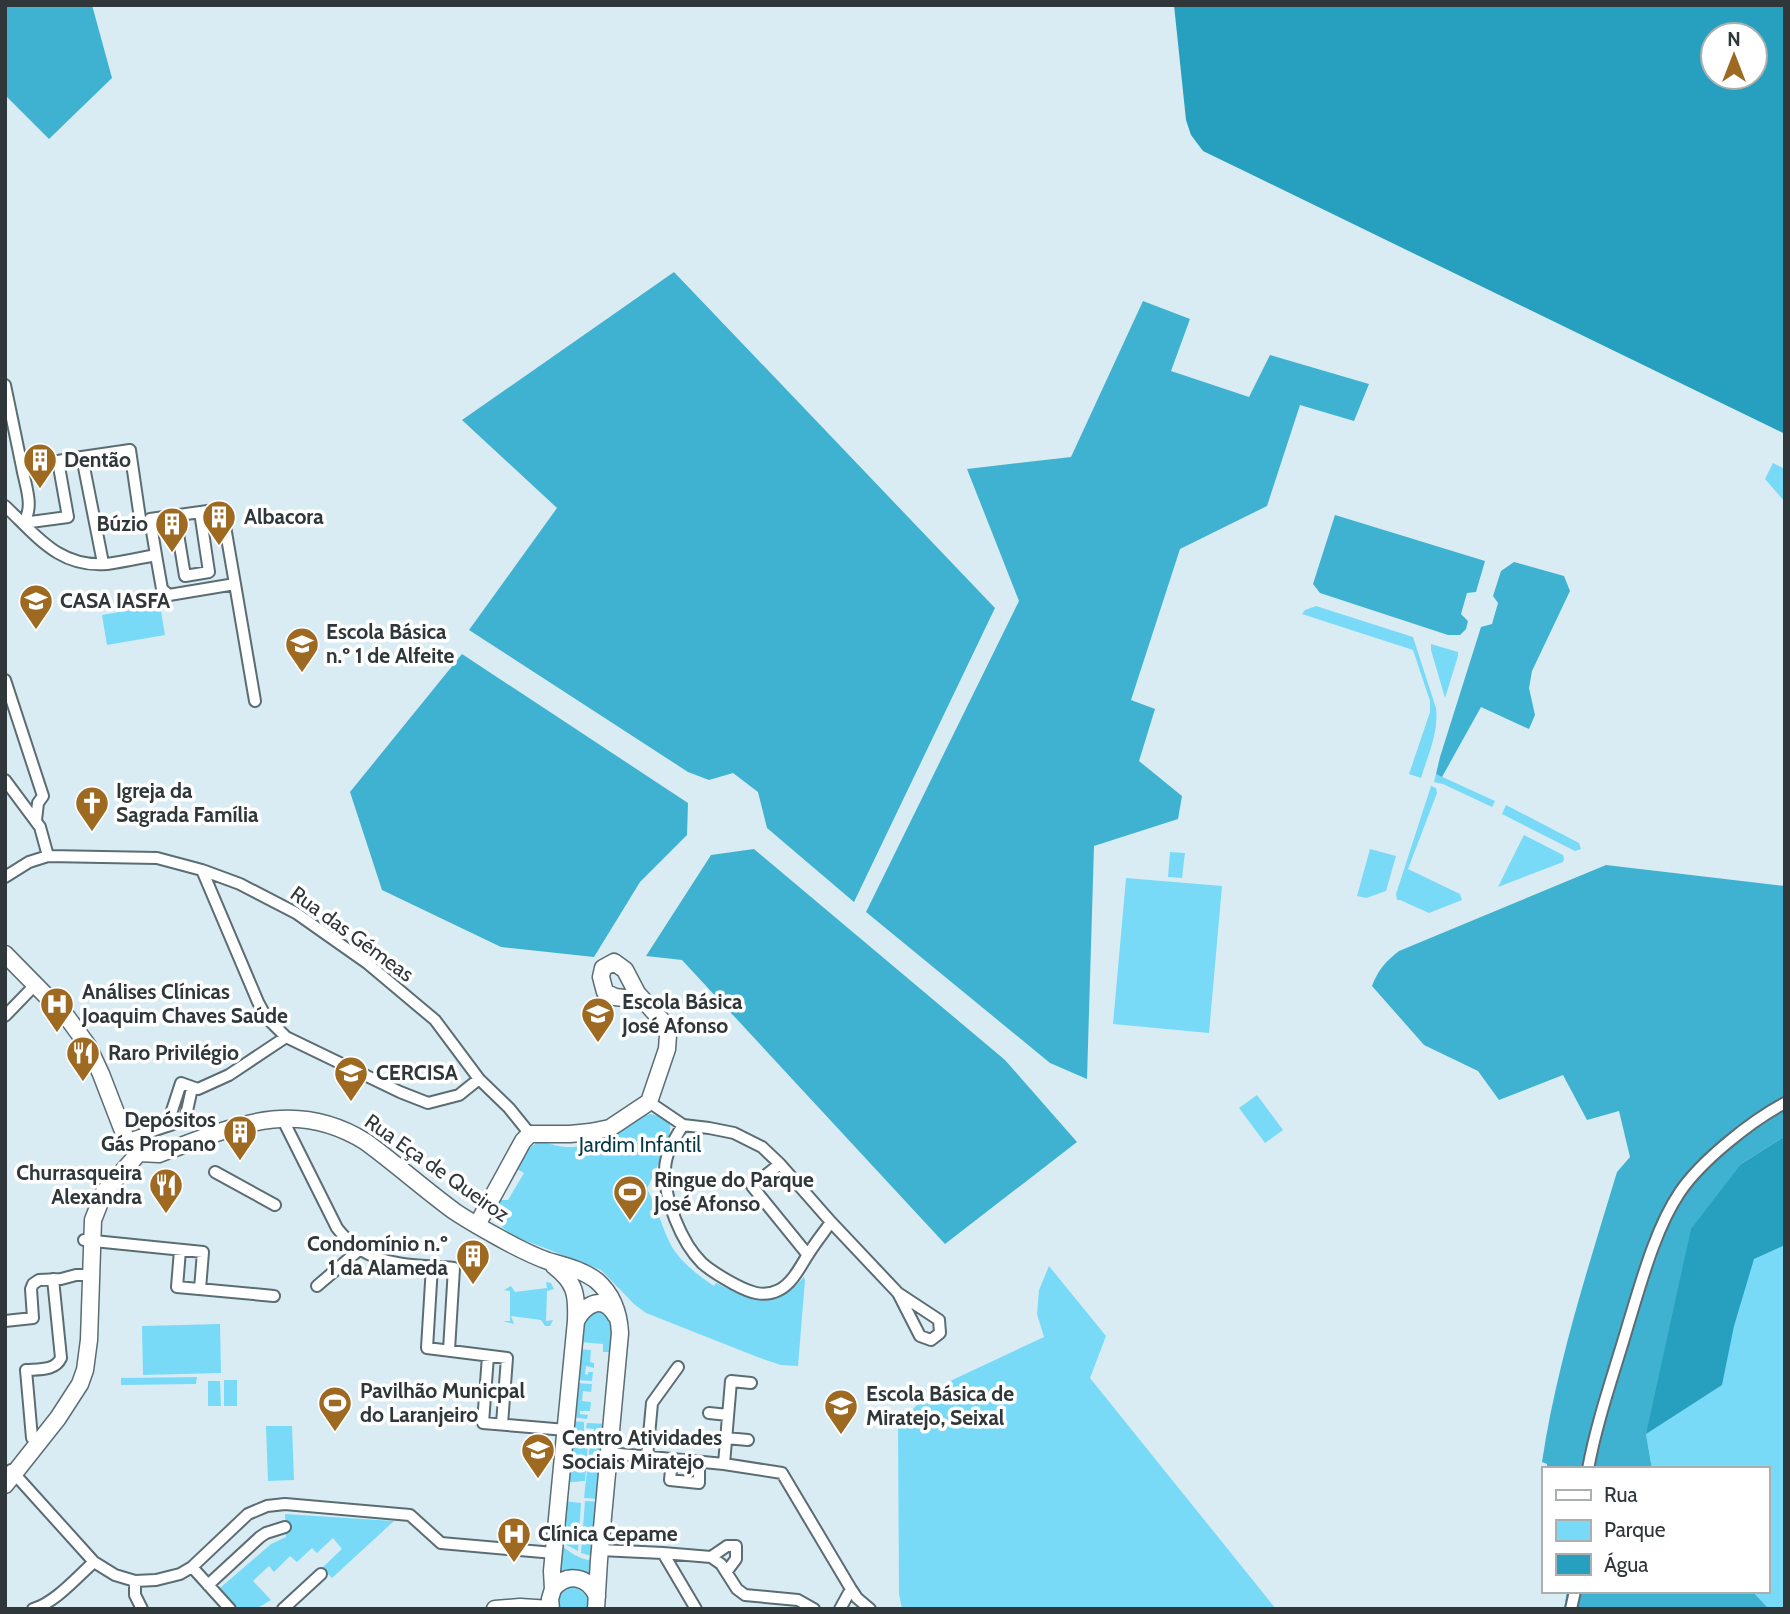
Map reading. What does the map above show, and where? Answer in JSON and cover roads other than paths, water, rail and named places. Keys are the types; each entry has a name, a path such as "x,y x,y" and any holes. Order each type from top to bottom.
{"main road":[{"path":"5,954 67,1017 88,1046 132,1147 99,1186 90,1202 85,1220 88,1240 89,1340 80,1384 64,1410 8,1475"},
{"path":"477,1225 523,1141 530,1134 570,1134 610,1128 649,1102 667,1049 668,1035 665,1024 643,1000"},
{"name":"Rua Eça de Queiroz","path":"132,1147 159,1154 261,1120 282,1118 321,1122 355,1135 438,1199 508,1243 588,1275 607,1292 619,1321"},
{"path":"496,1609 551,1609 577,1299 567,1275 547,1260"},
{"path":"8,1475 64,1395 77,1367 87,1275"},
{"path":"576,1321 581,1312 592,1304 607,1305 619,1321 620,1334 597,1602"},
{"path":"553,1589 563,1580 577,1578 590,1584 597,1602"}],"street":[{"path":"5,385 30,509 23,523"},
{"path":"22,467 130,450 141,525"},
{"path":"82,457 103,563"},
{"path":"23,523 68,517 58,461"},
{"path":"5,506 49,547 65,558 83,563 103,563 156,555"},
{"path":"235,584 169,595 162,589 150,519 222,509 235,584 255,701"},
{"path":"175,516 185,576 209,572 200,512"},
{"path":"5,680 43,796 38,803 36,820"},
{"path":"5,780 36,820 52,856 29,862 5,877"},
{"name":"Rua das Gémeas","path":"52,856 157,858 240,884 296,913 367,963 435,1020 479,1079 509,1108 530,1134"},
{"path":"202,870 266,1017 286,1037 428,1103 459,1095 479,1079"},
{"path":"5,1016 36,985"},
{"path":"132,1147 167,1126 185,1120 192,1088 198,1089 229,1075 286,1037"},
{"path":"649,1102 684,1125 734,1133 762,1147 898,1293 939,1320 940,1333 930,1340 920,1336 898,1293"},
{"path":"1588,1467 1595,1434 1646,1270 1665,1219 1688,1180 1727,1143 1762,1116 1785,1103"},
{"path":"282,1118 337,1228 347,1241 382,1261 454,1268 449,1350"},
{"path":"684,1125 672,1144 665,1167 666,1190 686,1243 703,1264 748,1292 767,1295 783,1289 831,1222"},
{"path":"780,1164 752,1186 808,1255"},
{"path":"215,1172 275,1205"},
{"path":"88,1240 203,1252 200,1289"},
{"path":"180,1250 177,1287 274,1296"},
{"path":"317,1286 359,1250"},
{"path":"432,1266 427,1348 507,1357 502,1424"},
{"path":"5,1321 33,1318 31,1289 39,1280 87,1275"},
{"path":"32,1438 26,1370 52,1368 57,1366 61,1359 53,1279"},
{"path":"488,1356 483,1423 566,1430"},
{"path":"647,1457 652,1403 678,1367"},
{"path":"724,1464 731,1381 751,1382"},
{"path":"709,1413 728,1415"},
{"path":"726,1438 748,1440"},
{"path":"609,1453 724,1464 782,1473 851,1589 870,1609"},
{"path":"671,1460 670,1480 699,1483 699,1462"},
{"path":"8,1475 94,1562 115,1575 135,1581 168,1578 192,1567 248,1514 267,1506 285,1504 411,1515 441,1543 554,1553"},
{"path":"208,1585 260,1537 285,1527"},
{"path":"711,1557 727,1546 736,1546 736,1559 727,1571"},
{"path":"600,1550 711,1557 721,1563 737,1588 746,1595 798,1600 814,1609"},
{"path":"663,1553 696,1609"},
{"path":"33,1609 50,1601 94,1562"},
{"path":"192,1567 230,1609"},
{"path":"283,1609 321,1574"},
{"path":"135,1581 135,1595 142,1609"},
{"path":"840,1609 851,1589"}],"water":[{"path":"1174,5 1785,5 1785,434 1203,151 1191,135 1186,120"},
{"path":"1785,1136 1785,1245 1754,1259 1734,1326 1722,1385 1646,1434 1691,1229 1741,1164"}],"place":[{"name":"Dentão","path":"40,490"},
{"name":"Albacora","path":"219,547"},
{"name":"Búzio","path":"172,554"},
{"name":"CASA IASFA","path":"36,631"},
{"name":"Escola Básica n.º 1 de Alfeite","path":"302,674"},
{"name":"Igreja da Sagrada Família","path":"92,833"},
{"name":"Análises Clínicas Joaquim Chaves Saúde","path":"57,1034"},
{"name":"Escola Básica José Afonso","path":"598,1044"},
{"name":"Raro Privilégio","path":"83,1083"},
{"name":"CERCISA","path":"351,1103"},
{"name":"Depósitos Gás Propano","path":"240,1162"},
{"name":"Churrasqueira Alexandra","path":"166,1215"},
{"name":"Ringue do Parque José Afonso","path":"630,1222"},
{"name":"Condomínio n.º 1 da Alameda","path":"473,1286"},
{"name":"Pavilhão Municpal do Laranjeiro","path":"335,1433"},
{"name":"Escola Básica de Miratejo, Seixal","path":"841,1436"},
{"name":"Centro Atividades Sociais Miratejo","path":"538,1480"},
{"name":"Clínica Cepame","path":"514,1564"}],"park label":[{"name":"Jardim Infantil","path":"640,1145"}]}
